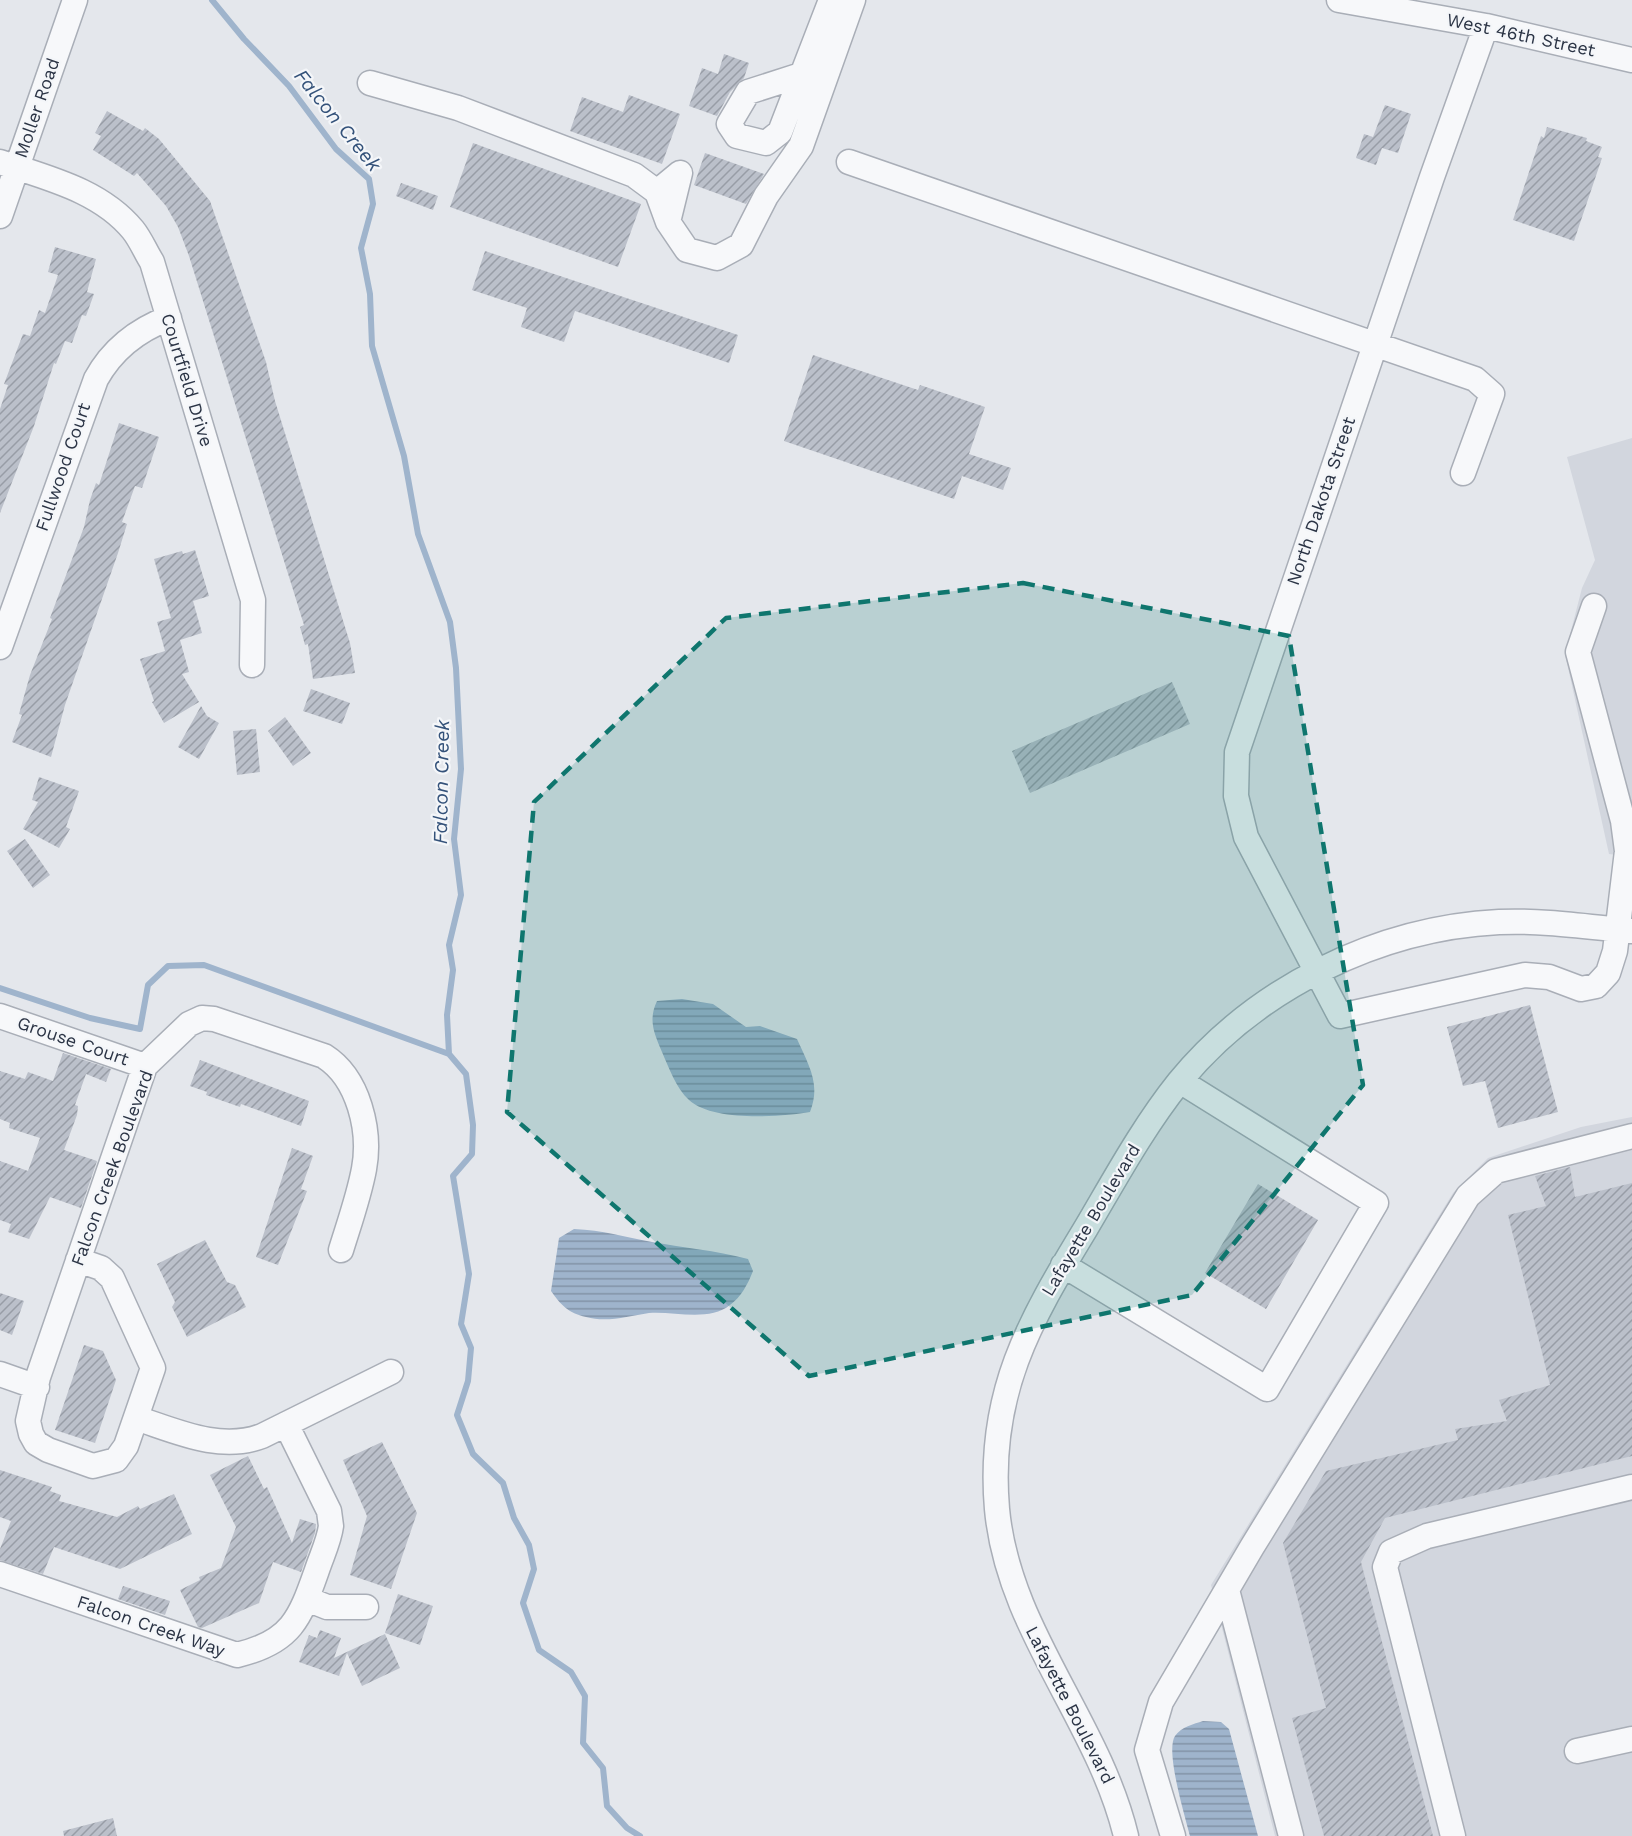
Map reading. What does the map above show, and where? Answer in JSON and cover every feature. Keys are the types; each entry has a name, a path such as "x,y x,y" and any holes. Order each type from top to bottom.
{"street":[{"name":"Moller Road","path":"0,216 8,164 75,0"},
{"path":"804,74 831,0"},
{"path":"370,83 458,108 634,175 657,192 668,222 687,250 717,258 741,245 766,196 801,146 853,0"},
{"name":"West 46th Street","path":"1339,0 1486,26 1632,60"},
{"name":"North Dakota Street","path":"1486,26 1243,727 1235,769 1237,804 1246,837 1340,1016 1525,975 1549,976 1581,989 1596,986 1608,973 1625,931"},
{"path":"849,162 1475,379 1492,394 1463,473"},
{"name":"Courtfield Drive","path":"8,164 92,196 122,217 137,235 152,262 253,600 252,665"},
{"name":"Fullwood Court","path":"0,647 96,379 108,360 126,342 149,326 169,318"},
{"path":"1594,606 1578,652 1625,831 1627,851 1625,931"},
{"name":"Lafayette Boulevard","path":"1126,1836 1103,1765 1028,1624 1014,1588 997,1507 998,1433 1008,1382 1031,1321 1143,1134 1180,1081 1236,1026 1271,999 1315,972 1404,937 1450,927 1528,921 1625,931"},
{"name":"Grouse Court","path":"0,1016 145,1066"},
{"name":"Falcon Creek Boulevard","path":"78,1260 101,1268 112,1278 152,1363 152,1372 122,1454 109,1464 93,1466 48,1450 36,1443 28,1421 78,1260 145,1066 189,1024 209,1017 324,1056 338,1067 353,1089 364,1124 365,1158 341,1250"},
{"path":"1063,1265 1267,1389 1376,1203 1180,1081"},
{"path":"1173,1836 1148,1750 1161,1702 1468,1196 1496,1171 1632,1136"},
{"path":"136,1418 194,1437 235,1443 262,1436 391,1372"},
{"path":"0,1374 37,1387"},
{"name":"Falcon Creek Way","path":"0,1574 237,1656 280,1637 299,1617 330,1533 331,1521 329,1511 286,1424"},
{"path":"1453,1836 1385,1567 1391,1552 1427,1536 1632,1487"},
{"path":"1227,1590 1291,1836"},
{"path":"306,1599 327,1607 366,1607"},
{"path":"1577,1751 1632,1739"}],"highlighted area":[{"path":"1023,583 1289,636 1363,1085 1192,1295 809,1376 507,1112 534,802 726,618"}],"shaded area":[{"path":"1632,438 1632,857 1609,854 1565,654 1582,588 1595,560 1567,457"},
{"path":"1632,1117 1632,1836 1275,1836 1211,1585 1453,1193 1488,1158 1581,1127"}],"water":[{"path":"682,999 713,1004 746,1027 760,1026 797,1039 814,1084 810,1112 765,1116 730,1115 700,1107 689,1100 680,1090 670,1071 653,1026 653,1014 657,1001"},
{"path":"574,1229 604,1232 748,1259 753,1271 738,1298 722,1310 691,1315 649,1313 594,1319 566,1308 551,1291 559,1238"},
{"path":"1203,1721 1221,1722 1229,1729 1258,1836 1190,1836 1174,1769 1173,1744 1175,1736 1181,1730"}],"building":[{"path":"724,54 749,63 744,78 730,92 717,116 689,106 702,68 718,74"},
{"path":"629,95 680,114 662,164 570,131 582,97 623,112"},
{"path":"1385,105 1411,114 1398,153 1382,148 1376,165 1356,158 1364,134 1373,137"},
{"path":"107,111 143,131 145,128 159,139 210,201 266,362 275,401 350,643 355,673 313,679 308,644 305,645 300,627 304,625 189,256 178,227 166,206 137,173 134,176 93,150 101,136 95,133"},
{"path":"1547,127 1587,138 1586,141 1602,147 1598,157 1602,158 1574,241 1513,220 1541,136 1544,138"},
{"path":"473,143 641,204 618,267 450,207"},
{"path":"705,153 764,174 746,204 694,185"},
{"path":"401,183 438,196 433,210 396,196"},
{"path":"55,247 96,259 87,292 94,294 86,316 82,315 72,343 65,341 56,364 54,363 34,426 0,513 0,409 8,385 4,384 23,334 30,336 39,310 45,313 58,275 48,272"},
{"path":"485,251 738,335 729,363 575,311 564,342 521,327 527,308 472,290"},
{"path":"813,355 918,390 920,385 985,407 969,454 1011,468 1003,490 962,476 954,499 784,441"},
{"path":"119,423 159,437 142,488 135,486 122,522 127,524 65,705 51,757 12,742 22,715 19,714 30,675 52,619 50,618 84,527 90,500 96,483 99,485"},
{"path":"195,550 209,596 193,601 202,633 180,640 189,672 182,674 199,702 164,723 152,702 154,701 140,659 165,651 157,622 171,618 154,559 182,551 183,554"},
{"path":"1172,682 1190,724 1030,793 1012,751"},
{"path":"311,689 350,703 342,724 303,711"},
{"path":"201,706 207,716 219,723 199,759 178,747"},
{"path":"285,717 311,753 293,766 268,731"},
{"path":"256,729 260,772 237,775 233,731"},
{"path":"39,777 79,791 66,827 70,829 59,848 23,829 38,802 32,800"},
{"path":"25,839 50,875 33,888 7,851"},
{"path":"1530,1005 1558,1112 1498,1128 1485,1081 1463,1086 1447,1027"},
{"path":"63,1053 111,1069 106,1082 86,1074 75,1105 78,1106 77,1115 64,1150 97,1161 81,1208 50,1197 29,1239 8,1232 11,1224 0,1220 0,1161 28,1171 40,1138 9,1128 10,1123 0,1119 0,1071 25,1079 28,1072 53,1081"},
{"path":"200,1060 309,1101 301,1126 241,1104 240,1107 206,1095 207,1092 190,1086"},
{"path":"292,1148 313,1156 301,1189 307,1191 278,1265 256,1257"},
{"path":"1570,1167 1575,1197 1632,1183 1632,1456 1385,1518 1361,1562 1433,1836 1324,1836 1292,1718 1326,1708 1283,1543 1326,1471 1458,1440 1455,1429 1507,1421 1499,1400 1550,1385 1508,1215 1546,1206 1535,1176"},
{"path":"1258,1184 1318,1220 1266,1309 1205,1273"},
{"path":"205,1240 227,1282 235,1285 246,1307 187,1337 172,1307 175,1302 157,1264"},
{"path":"0,1293 24,1301 12,1335 0,1330"},
{"path":"84,1345 103,1351 116,1380 95,1443 55,1430"},
{"path":"382,1442 417,1513 391,1589 350,1575 367,1516 343,1460"},
{"path":"248,1456 264,1489 267,1487 292,1543 300,1519 316,1524 315,1533 301,1572 273,1562 259,1603 202,1628 198,1627 180,1590 200,1580 199,1577 221,1568 236,1527 210,1475"},
{"path":"0,1470 52,1487 50,1491 61,1495 59,1501 117,1517 138,1506 140,1509 174,1494 192,1534 120,1569 54,1547 43,1574 0,1560 0,1549 11,1521 0,1517"},
{"path":"123,1586 170,1601 165,1615 118,1599"},
{"path":"398,1594 433,1606 420,1645 385,1633"},
{"path":"320,1630 341,1638 334,1658 385,1634 400,1668 362,1686 347,1653 339,1676 299,1662 309,1635 317,1638"},
{"path":"113,1818 117,1836 64,1836 63,1831"}],"waterway":[{"name":"Falcon Creek","path":"212,0 244,39 289,86 336,149 369,179 373,204 361,248 370,294 372,346 404,456 418,534 450,622 456,668 461,769 454,839 461,895 449,945 453,970 447,1015 449,1054 466,1074 473,1125 472,1154 453,1176 469,1274 461,1324 471,1348 468,1381 457,1415 473,1454 503,1483 514,1518 529,1545 534,1569 523,1603 539,1650 571,1672 585,1696 583,1743 603,1768 607,1806 627,1828 640,1836"},
{"path":"0,988 90,1018 140,1029 148,985 168,966 204,965 449,1054"}]}
